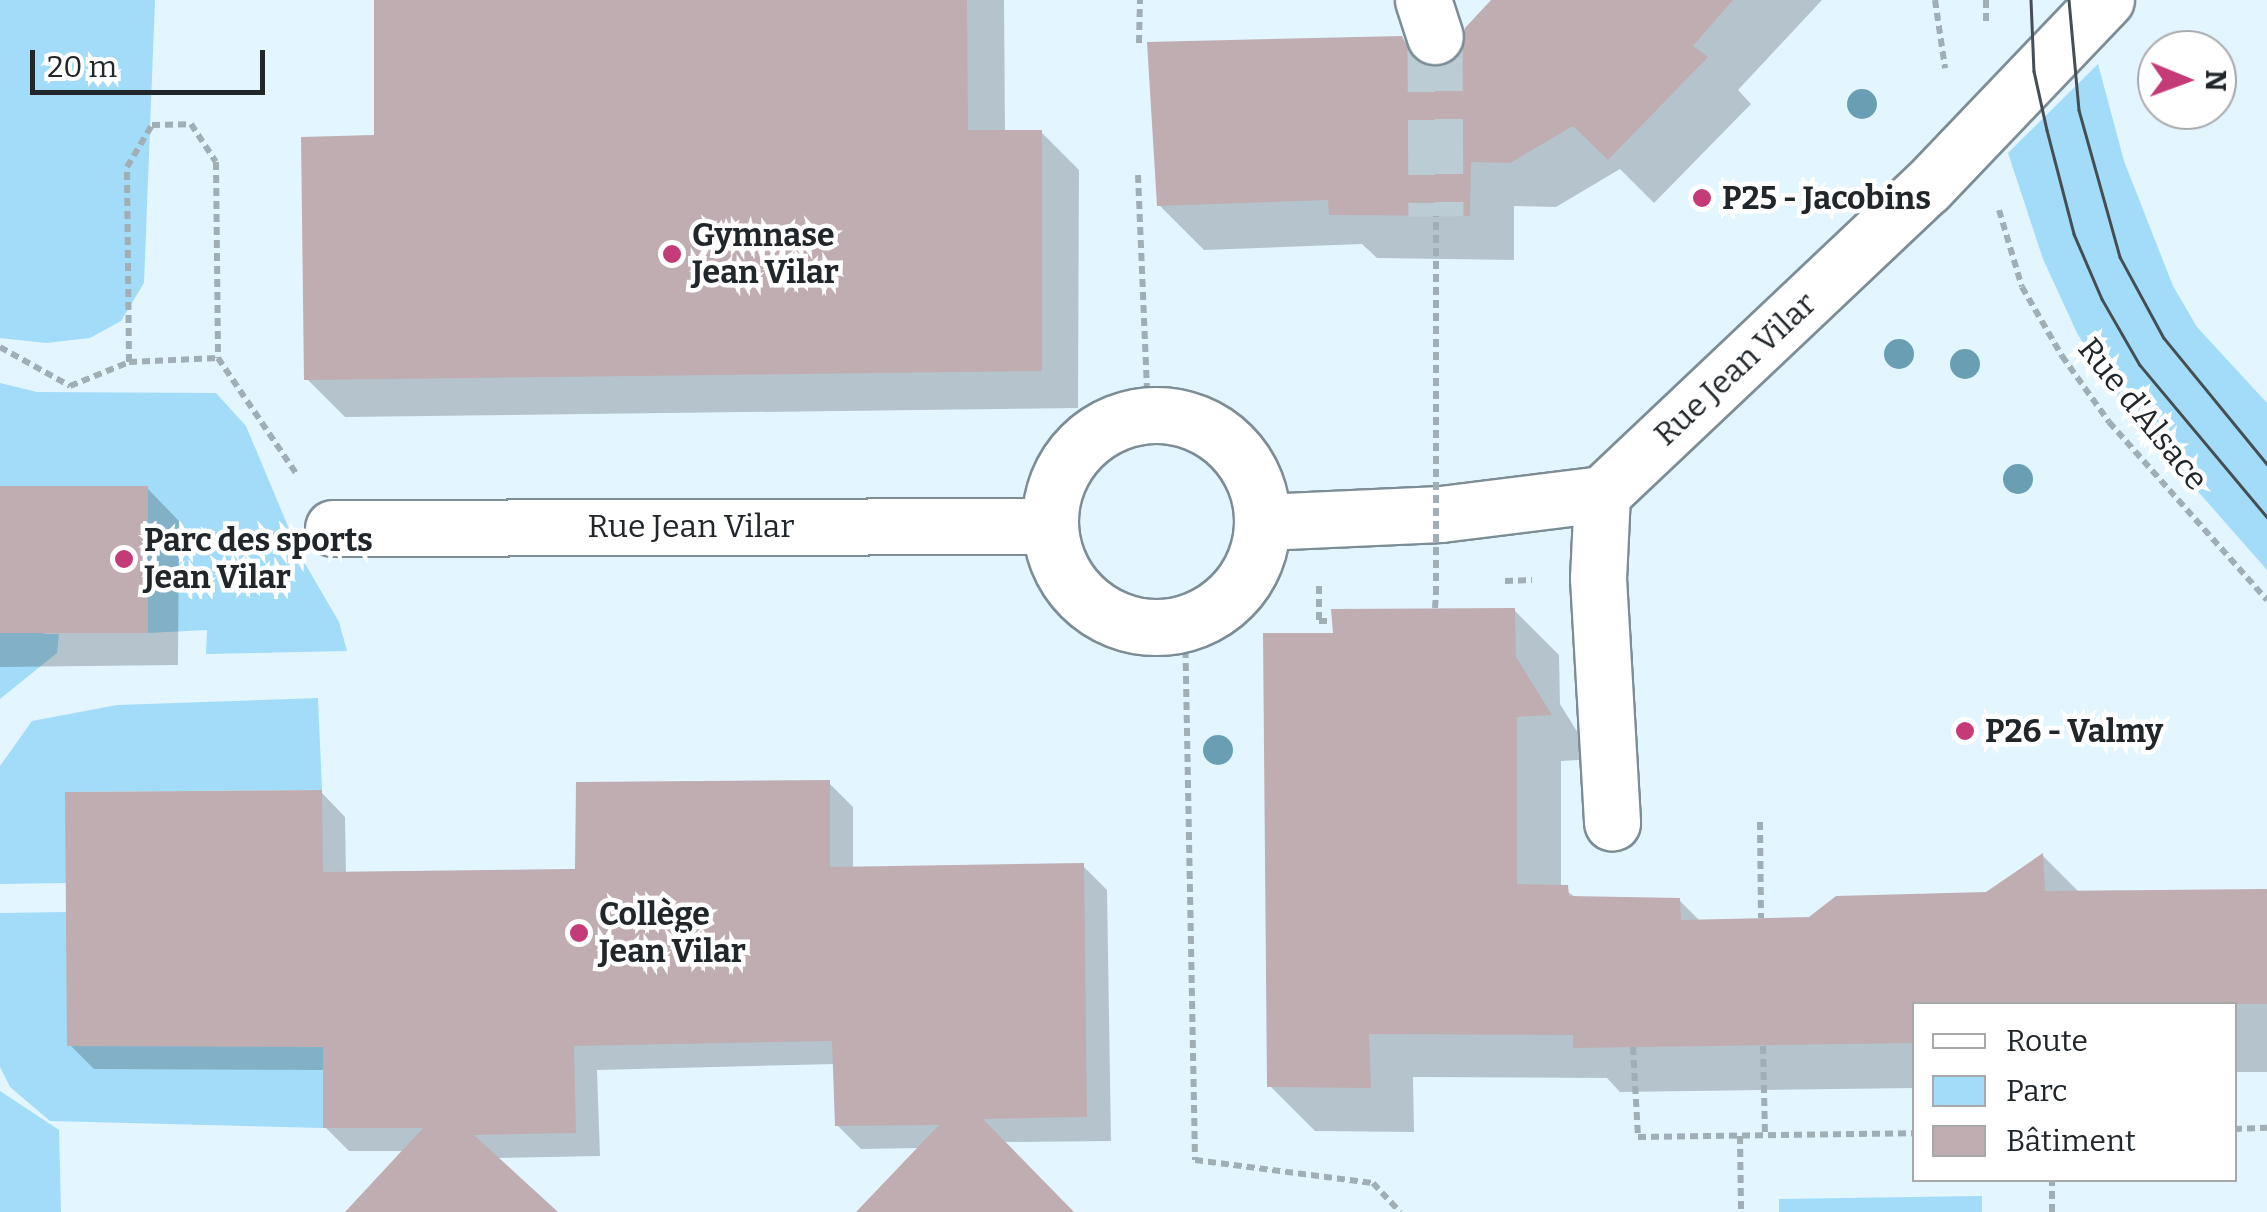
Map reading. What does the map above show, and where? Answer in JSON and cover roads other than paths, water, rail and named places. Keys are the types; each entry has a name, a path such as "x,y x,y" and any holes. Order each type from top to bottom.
{"street":[{"name":"Rue Jean Vilar","path":"1602,494 1927,187 1966,105 2106,0"},
{"path":"1148,414 1190,419 1236,449 1253,476 1263,522 1260,550 1241,587 1217,610 1185,624 1155,630 1118,621 1082,600 1056,562 1048,526 1054,487 1076,448 1110,423 1148,414"},
{"path":"1263,522 1441,514 1602,494 1598,578 1612,823"},
{"name":"Rue Jean Vilar","path":"333,528 1048,526"}],"tunnel":[{"path":"1435,36 1436,216"}],"tram line":[{"path":"2031,0 2034,71 2047,130 2074,234 2102,299 2140,365 2267,517"},
{"path":"2069,0 2079,110 2120,257 2164,338 2267,464"}],"place":[{"name":"P25 - Jacobins","path":"1702,198"},
{"name":"Gymnase Jean Vilar","path":"672,254"},
{"name":"Parc des sports Jean Vilar","path":"124,559"},
{"name":"P26 - Valmy","path":"1965,731"},
{"name":"Collège Jean Vilar","path":"579,933"}]}
